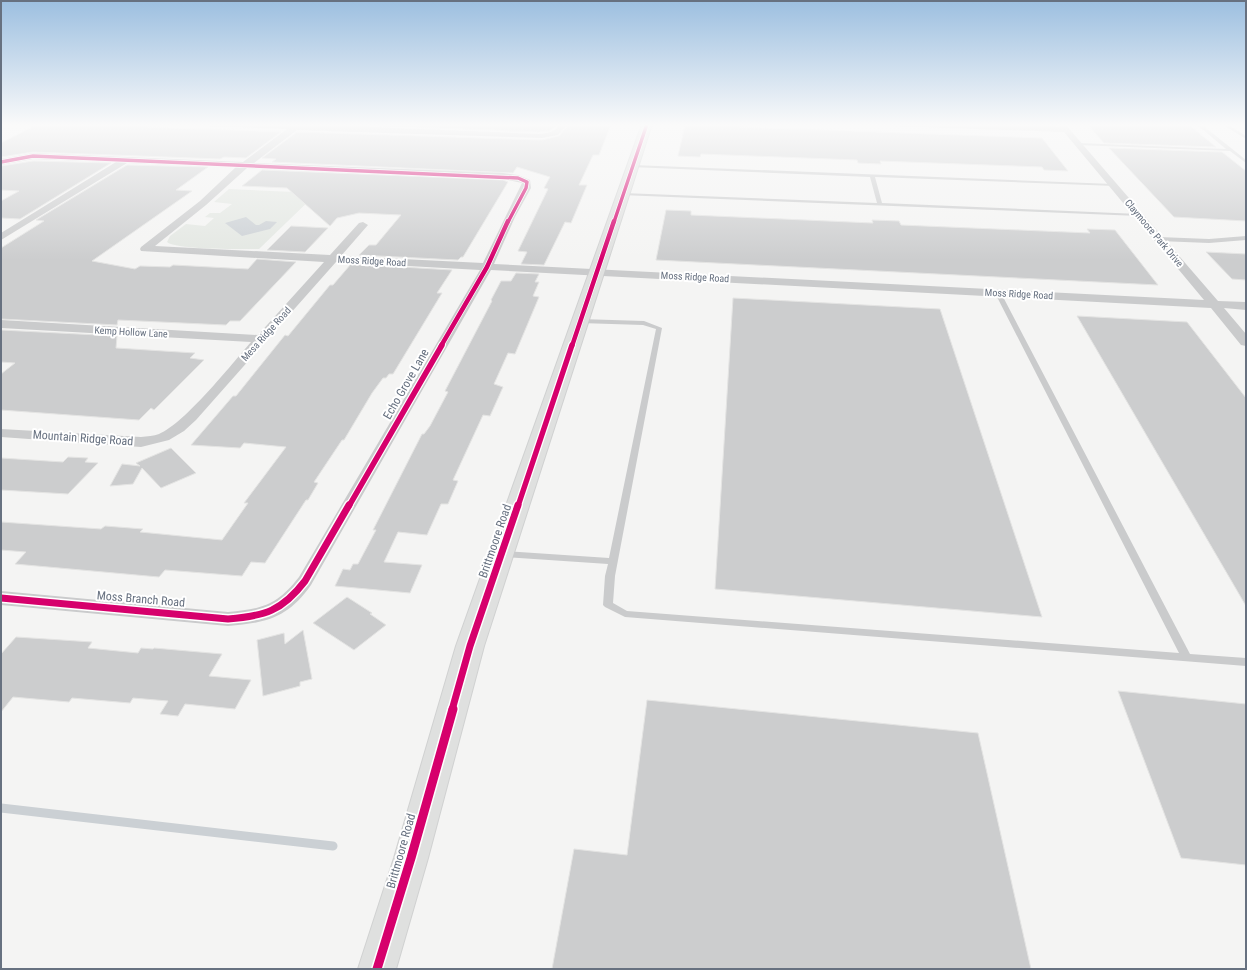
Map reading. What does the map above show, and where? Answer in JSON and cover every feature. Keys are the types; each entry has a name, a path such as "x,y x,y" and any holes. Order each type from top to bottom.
{"main road":[{"name":"Brittmoore Road","path":"377,969 411,858 470,646 632,169"}],"street":[{"path":"1,237 110,169"},
{"name":"Moss Ridge Road","path":"240,169 203,203 145,249 1246,306"},
{"name":"Echo Grove Lane","path":"279,610 296,595 305,581 486,267 526,188 527,182 518,178 503,176 346,169"},
{"name":"Claymoore Park Drive","path":"1100,169 1246,342"},
{"name":"Mesa Ridge Road","path":"164,437 179,428 191,417 363,225"},
{"name":"Kemp Hollow Lane","path":"1,324 261,340"},
{"name":"Mountain Ridge Road","path":"1,432 141,442 164,437"},
{"name":"Moss Branch Road","path":"1,598 228,618 254,617 279,610"}],"lane":[{"path":"720,169 1113,185"},
{"path":"872,175 880,205"},
{"path":"623,194 1139,215"},
{"path":"1159,240 1209,241 1246,238"},
{"path":"998,293 1188,658"},
{"path":"580,321 644,323 659,328 612,561 608,605 625,614 1246,662"},
{"path":"502,554 612,561"}],"shaded area":[{"path":"229,189 317,193 259,249 196,248 173,245 167,242 170,236 186,224 205,226 214,218 205,217 210,213 220,213 232,204 214,202"},
{"path":"246,217 256,225 266,221 277,222 270,229 242,236 225,223"}],"building":[{"path":"1,169 101,169 20,219 1,218 1,201 19,191 1,190"},
{"path":"120,169 205,169 176,190 192,191 92,261 135,269 140,266 170,267 173,265 248,269 257,259 296,262 240,321 230,321 226,325 118,320 117,325 1,319 1,248 44,221 36,220"},
{"path":"431,169 515,169 513,173"},
{"path":"524,169 586,169 579,185 587,185 571,223 565,222 544,265 521,264 527,252 518,251 548,189 544,188 550,177"},
{"path":"1067,169 1068,171 1044,170"},
{"path":"1129,169 1244,169 1246,171 1246,221 1174,217"},
{"path":"262,170 503,180 508,182 463,257 458,260 359,255 369,245 376,245 401,215 359,213 337,218 330,226 287,188 242,186"},
{"path":"666,210 691,211 691,215 873,223 872,220 899,221 901,225 1090,233 1087,229 1115,230 1158,285 656,260"},
{"path":"291,226 328,228 305,252 267,250"},
{"path":"1206,252 1246,254 1246,280 1232,279"},
{"path":"351,264 452,270 437,293 442,293 393,374 389,374 386,378 383,378 372,393 344,440 342,440 314,482 318,483 308,500 306,500 265,563 251,562 242,576 165,570 159,577 15,564 26,552 1,550 1,522 101,529 105,526 143,529 140,532 222,540 248,503 244,503 286,447 244,443 240,448 191,445 233,396 236,396 285,335 288,336 330,285 333,285"},
{"path":"516,273 539,274 535,282 539,282 533,296 539,297 515,354 508,353 494,384 503,387 490,416 483,415 453,480 458,481 448,504 441,504 427,535 398,532 384,562 422,565 410,593 335,586 343,569 350,570 353,564 358,564 376,530 373,530 422,434 424,434 430,426 448,392 445,391 501,281 511,281"},
{"path":"733,298 940,309 1042,617 715,589"},
{"path":"1077,316 1187,322 1246,398 1246,606"},
{"path":"1,330 117,336 116,348 195,353 190,358 204,360 154,410 151,408 139,420 1,410 1,374 15,363 1,362"},
{"path":"171,448 196,473 161,488 142,468 133,484 110,486 122,464 140,466 136,463"},
{"path":"68,457 88,458 85,462 98,463 68,494 1,490 1,458 63,462"},
{"path":"347,597 372,613 370,614 386,625 354,650 313,623"},
{"path":"303,630 312,679 300,682 300,686 263,696 257,640 284,633 285,644"},
{"path":"16,637 92,642 88,648 138,653 141,648 154,648 222,654 209,676 251,680 235,709 185,704 178,716 160,714 168,701 133,698 130,703 72,698 69,702 13,697 1,712 1,654"},
{"path":"1118,691 1246,704 1246,865 1181,858"},
{"path":"647,700 978,733 1031,969 552,969 574,849 627,855"}],"waterway":[{"path":"1,808 333,846"}],"cycle path":[{"path":"1,598 228,619 253,616 272,611 281,607 297,592 305,581 487,267 510,217 526,188 527,182 518,178 503,176 345,169"},
{"path":"377,969 411,858 470,646 632,169"}]}
